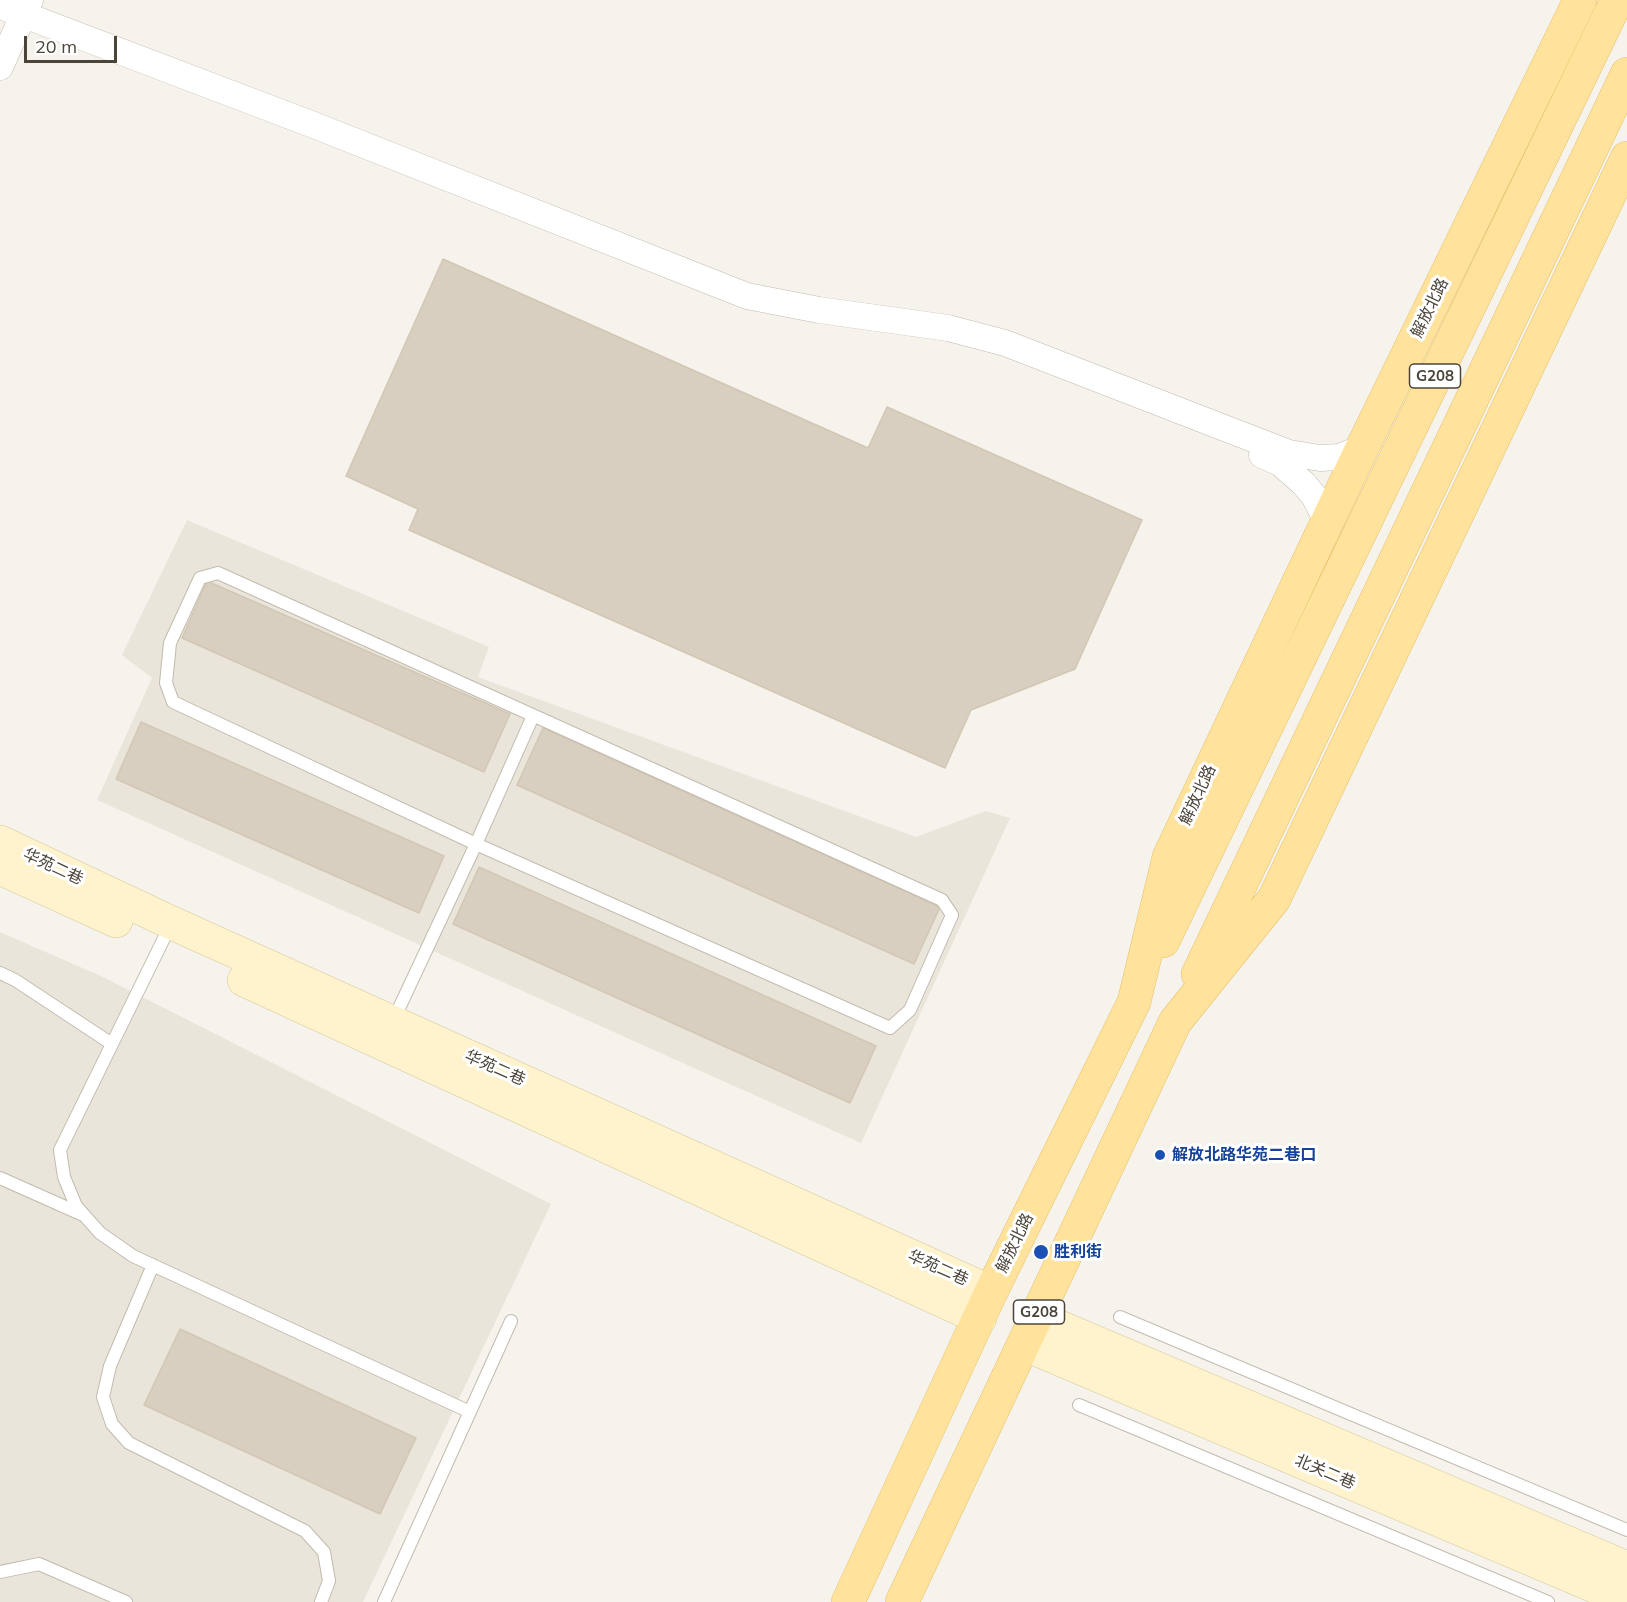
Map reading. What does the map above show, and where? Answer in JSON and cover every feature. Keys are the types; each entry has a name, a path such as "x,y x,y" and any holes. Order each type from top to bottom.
{"main road":[{"name":"解放北路","path":"1134,1002 1169,857 1362,448 1580,0"},
{"name":"解放北路","path":"848,1602 986,1305 1617,0"},
{"name":"G208","path":"902,1602 1289,781 1627,74"},
{"path":"1175,1022 1274,899 1627,158"}],"street":[{"path":"13,12 311,124 747,296 819,310 948,328 1005,343 1289,453 1320,458 1339,458 1362,448"},
{"path":"0,67 13,12"},
{"path":"13,12 746,308 831,324 948,339 1013,358 1280,463 1304,483 1314,496 1327,521"},
{"name":"华苑二巷","path":"0,842 167,933"},
{"name":"华苑二巷","path":"0,868 167,933 986,1305"},
{"name":"北关二巷","path":"1030,1331 1627,1568"},
{"name":"北关二巷","path":"1030,1331 1627,1600"}],"lane":[{"path":"218,573 533,716 942,900 952,915 910,1010 890,1028 476,844 173,702 166,683 170,643 200,578 218,573"},
{"path":"387,1033 533,716"},
{"path":"167,933 60,1150 64,1176 76,1206 100,1233 133,1256 470,1412"},
{"path":"0,973 15,980 112,1044"},
{"path":"0,1178 84,1215"},
{"path":"153,1265 110,1366 103,1397 112,1424 129,1443 305,1531 324,1552 329,1581 321,1602"},
{"path":"1120,1317 1627,1530"},
{"path":"384,1602 511,1321"},
{"path":"1079,1405 1548,1602"},
{"path":"0,1572 39,1564 126,1602"}],"shaded area":[{"path":"187,520 489,647 478,677 916,837 986,811 1010,818 861,1143 97,800 152,678 122,655"},
{"path":"0,932 103,977 551,1204 363,1602 0,1602"}],"building":[{"path":"443,259 868,448 887,407 1142,520 1075,669 971,710 945,768 409,530 418,509 346,476"},
{"path":"207,581 510,714 484,772 182,638"},
{"path":"141,722 444,856 419,913 116,779"},
{"path":"543,728 940,907 914,964 517,785"},
{"path":"479,867 876,1046 850,1103 453,924"},
{"path":"180,1329 416,1438 380,1514 144,1405"}],"place":[{"name":"解放北路华苑二巷口","path":"1160,1155"},
{"name":"胜利街","path":"1041,1252"}]}
